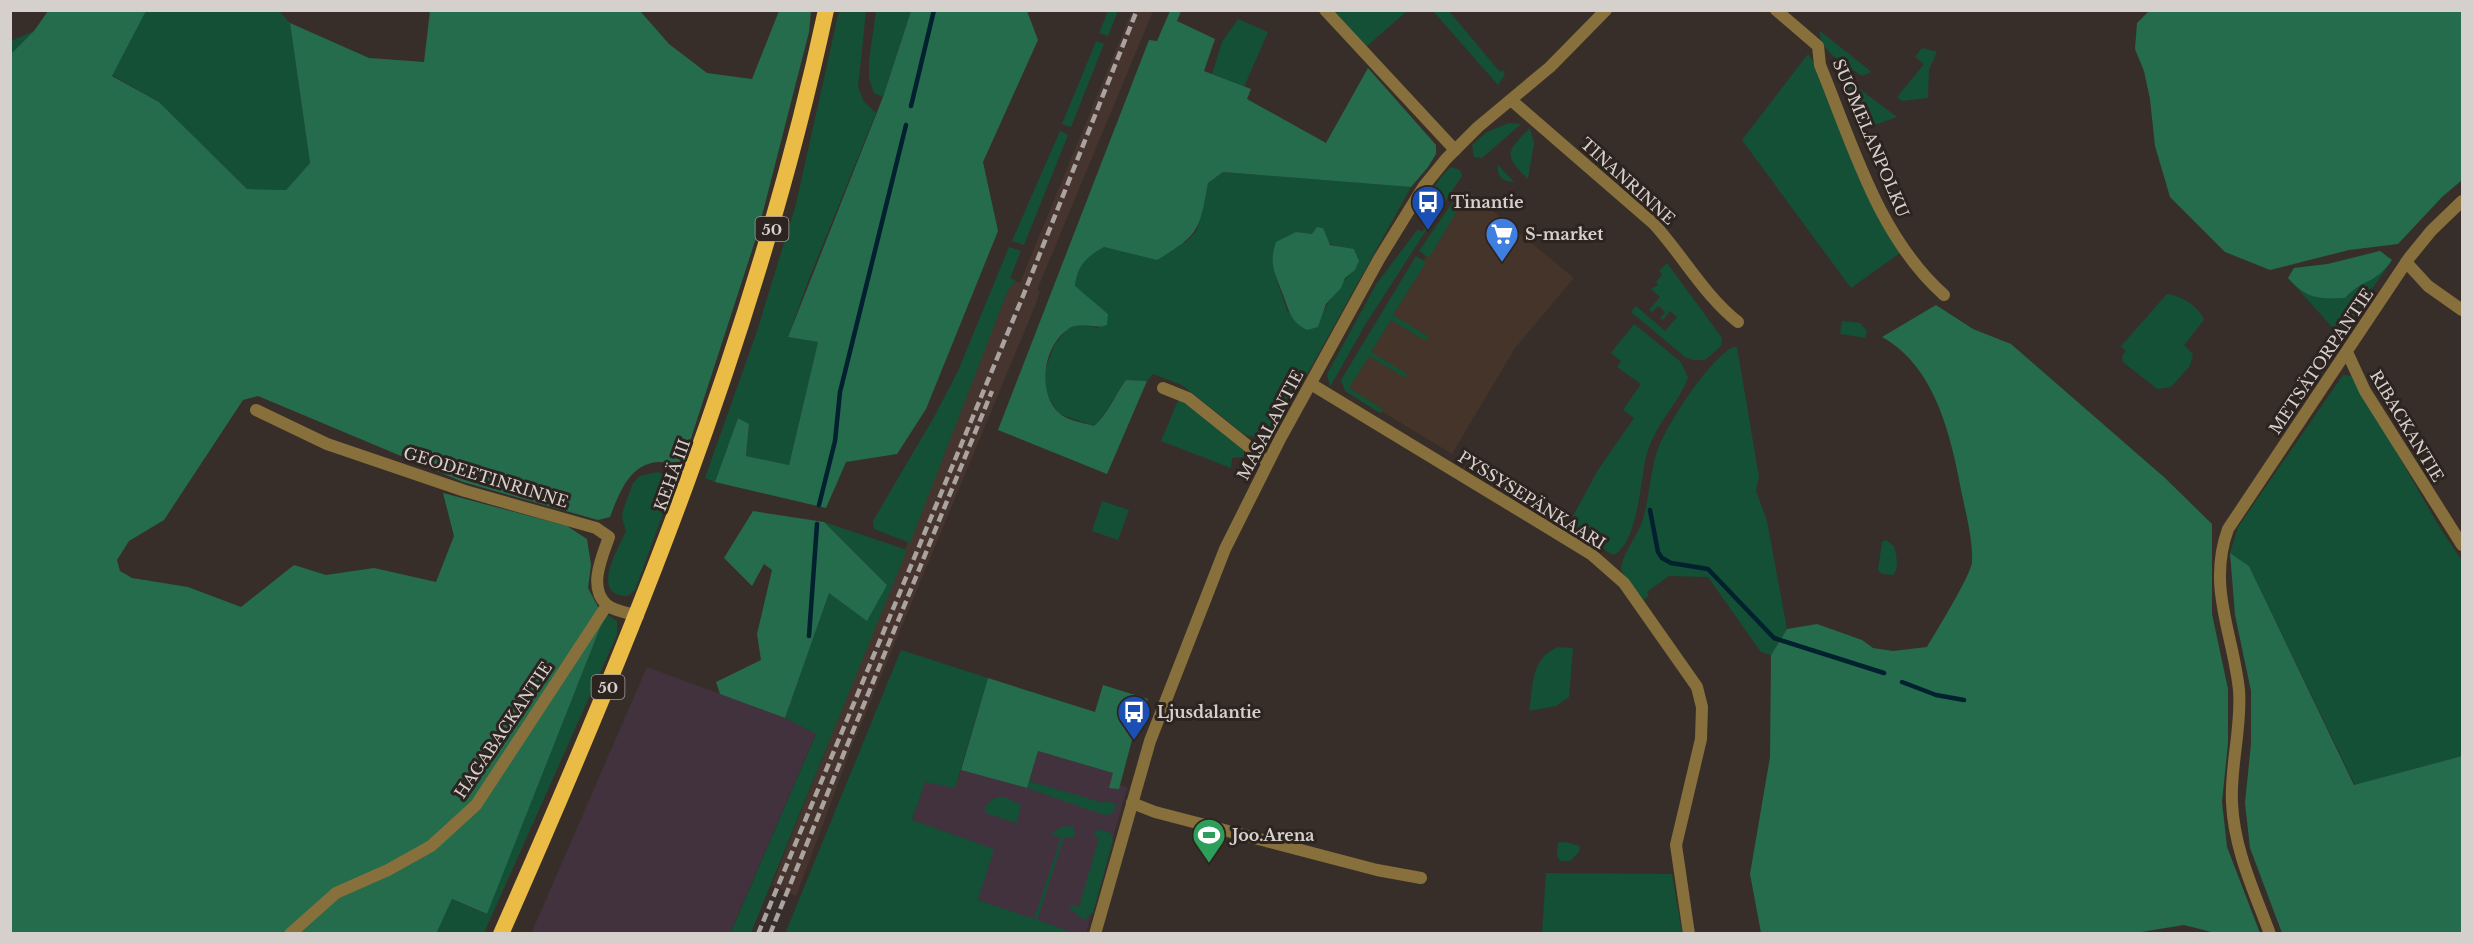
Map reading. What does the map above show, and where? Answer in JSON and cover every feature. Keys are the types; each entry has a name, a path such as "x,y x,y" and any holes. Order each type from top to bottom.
{"highway":[{"name":"KEHÄ III","path":"501,933 638,616 703,443 767,247 812,74 825,10"}],"street":[{"path":"1325,10 1455,150"},
{"name":"MASALANTIE","path":"1095,933 1150,741 1189,637 1225,549 1268,462 1311,384 1402,220 1424,186 1455,150 1550,67 1606,10"},
{"name":"SUOMELANPOLKU","path":"1776,10 1818,46 1820,65 1884,218 1924,277 1944,295"},
{"name":"TINANRINNE","path":"1511,100 1654,224 1672,244 1716,304 1738,322"},
{"name":"METSÄTORPANTIE","path":"2270,933 2237,846 2232,801 2238,742 2239,689 2222,614 2221,549 2228,529 2406,262 2431,231 2463,201"},
{"path":"2406,262 2428,286 2463,310"},
{"name":"RIBACKANTIE","path":"2347,352 2366,391 2463,545"},
{"name":"PYSSYSEPÄNKAARI","path":"1311,384 1591,554 1611,569 1624,583 1697,687 1702,707 1701,739 1676,845 1689,933"},
{"path":"1163,388 1188,398 1268,462"},
{"name":"GEODEETINRINNE","path":"256,410 327,444 465,491 596,528 609,537 597,579 598,590 607,605"},
{"path":"607,605 638,616"},
{"name":"HAGABACKANTIE","path":"290,933 336,892 388,870 431,846 476,805 607,605"},
{"path":"1132,803 1155,812 1377,870 1421,878"}],"shaded area":[{"path":"1132,11 1153,11 1037,290 1040,291 1035,306 852,746 796,896 772,885 1008,290 1016,281 1020,283"},
{"path":"1467,190 1574,278 1515,348 1452,454 1345,389"},
{"path":"647,667 785,718 816,733 730,933 531,934"},
{"path":"1038,751 1113,773 1120,785 1127,788 1086,933 1074,933 978,900 912,821 925,781 955,788 961,770 1027,788"}],"green space":[{"path":"48,11 146,11 112,76 159,102 247,189 286,190 310,163 290,23 369,58 424,62 430,11 640,11 669,44 707,73 752,79 779,11 811,11 809,32 757,235 681,469 661,462 640,468 632,474 621,490 610,517 598,520 463,482 258,396 243,400 164,520 129,541 117,560 120,571 132,578 188,587 241,607 294,565 326,575 374,568 436,582 454,536 443,493 567,526 587,539 591,565 588,588 604,618 487,914 452,899 436,934 11,934 10,55 34,31"},
{"path":"146,11 279,11 290,23 310,163 286,190 247,189 159,102 112,75"},
{"path":"839,11 866,11 858,87 864,102 876,113 788,337 818,342 789,465 746,456 749,425 738,418 715,482 705,478 757,331 796,204"},
{"path":"876,11 911,11 883,97 874,93 869,79 869,61"},
{"path":"911,11 1027,11 1038,40 983,162 998,231 926,409 897,454 846,462 826,508 715,482 738,418 749,424 746,456 789,465 818,342 788,337 883,97"},
{"path":"1108,11 1118,11 1108,36 1099,33"},
{"path":"1170,11 1181,11 1177,21 1215,39 1204,71 1251,89 1247,99 1326,143 1368,68 1436,145 1436,154 1411,187 1223,172 1208,183 1199,222 1190,237 1157,260 1104,247 1087,258 1080,268 1075,286 1108,314 1107,325 1082,325 1067,330 1059,338 1048,358 1046,382 1052,404 1059,413 1094,426 1126,380 1147,381 1107,474 998,430 1149,40 1157,41"},
{"path":"1331,11 1407,11 1365,48"},
{"path":"1433,11 1449,11 1500,72 1503,70 1505,75 1498,85"},
{"path":"2149,11 2462,11 2462,180 2442,197 2398,244 2349,250 2270,270 2225,252 2170,197 2155,146 2150,99 2144,71 2135,49 2137,23"},
{"path":"1238,19 1268,32 1244,87 1212,74 1222,42"},
{"path":"34,31 11,55 11,41"},
{"path":"1820,31 1871,72 1862,76 1840,61 1823,44"},
{"path":"1096,41 1104,44 1071,127 1062,124"},
{"path":"1922,48 1937,52 1929,69 1928,98 1902,101 1897,97 1924,64 1915,57"},
{"path":"1808,54 1815,64 1900,253 1851,288 1742,140"},
{"path":"1841,75 1897,117 1864,129 1839,77"},
{"path":"1509,123 1521,124 1482,158 1474,157 1472,145 1487,132"},
{"path":"1530,128 1534,143 1528,179 1514,164 1511,154 1512,148"},
{"path":"1060,131 1068,135 1024,245 1012,241"},
{"path":"1498,165 1514,182 1501,178"},
{"path":"1451,167 1460,170 1462,176 1436,215 1431,217 1430,196 1437,183"},
{"path":"1223,172 1411,187 1274,434 1263,439 1245,435 1182,385 1153,374 1147,381 1126,380 1094,426 1059,414 1045,392 1043,376 1054,346 1066,330 1080,324 1098,328 1108,314 1075,287 1077,269 1092,254 1104,247 1129,251 1186,242 1197,230 1208,183","holes":["1296,232 1353,249 1355,270 1333,296 1318,327 1287,311 1274,269 1273,261 1277,242"]},
{"path":"1457,196 1464,199 1429,258 1419,251"},
{"path":"1425,225 1427,229 1365,325 1330,387 1327,374 1377,283 1418,229 1422,232 1425,228 1422,226"},
{"path":"1317,227 1323,228 1330,245 1354,249 1359,261 1355,270 1345,278 1341,288 1326,304 1318,327 1307,330 1296,323 1290,314 1275,273 1273,256 1276,242 1296,232 1312,234"},
{"path":"1009,247 1021,251 1010,278 1016,281 1008,290 910,543 874,529 873,521 958,371"},
{"path":"2380,251 2392,260 2340,336 2288,278 2294,268 2328,264"},
{"path":"2380,251 2392,260 2380,274 2345,298 2327,298 2307,294 2288,278 2294,268 2328,264"},
{"path":"1416,256 1426,262 1393,315 1429,337 1426,341 1391,320 1371,352 1407,374 1405,378 1369,356 1349,388 1384,410 1380,413 1345,391 1341,380"},
{"path":"1667,263 1722,338 1721,346 1705,360 1685,357 1631,312 1636,306 1665,331 1677,317 1670,311 1663,320 1660,318 1665,312 1658,306 1652,312 1649,310 1660,297 1651,289 1658,285 1656,282 1662,275 1659,271"},
{"path":"2167,294 2189,302 2204,320 2184,345 2193,354 2190,366 2171,387 2157,389 2123,362 2122,356 2126,351 2121,346"},
{"path":"1936,305 1973,329 2011,344 2165,478 2212,524 2212,614 2228,689 2228,743 2222,802 2227,847 2260,933 2215,933 2184,925 2129,934 1761,933 1750,874 1770,757 1771,655 1787,629 1817,624 1862,640 1873,648 1893,651 1927,647 1966,579 1972,562 1971,538 1954,454 1939,408 1917,367 1882,337"},
{"path":"1842,321 1860,323 1867,331 1865,338 1840,334"},
{"path":"1634,324 1681,362 1688,378 1654,436 1645,461 1632,528 1621,550 1613,555 1567,527 1598,470 1634,418 1623,410 1641,384 1617,367 1621,361 1611,353"},
{"path":"1737,347 1759,477 1756,491 1767,521 1787,629 1771,655 1761,652 1708,577 1669,576 1647,592 1649,596 1643,600 1621,570 1624,557 1643,519 1656,455 1668,429 1700,380 1723,354"},
{"path":"2343,375 2353,376 2437,523 2462,561 2462,756 2355,785 2249,566 2230,553 2238,527"},
{"path":"1179,398 1244,449 1244,457 1232,458 1231,468 1161,441"},
{"path":"657,472 676,478 635,590 628,596 616,594 610,589 608,581 609,571 626,531 622,518 623,510 633,483 640,476"},
{"path":"1102,501 1129,510 1118,540 1092,531"},
{"path":"753,511 824,522 887,585 867,621 829,593 785,718 720,694 716,682 761,660 757,634 772,570 764,564 752,586 724,558"},
{"path":"824,522 907,550 751,933 730,934 816,734 785,718 829,592 887,585"},
{"path":"1886,540 1894,546 1896,553 1897,565 1893,575 1882,574 1878,570 1882,542"},
{"path":"2230,553 2249,566 2354,785 2462,756 2462,933 2282,933 2250,848 2245,803 2251,744 2251,691 2235,615"},
{"path":"608,615 617,621 617,635 484,933 436,934 451,899 486,914 604,618"},
{"path":"1558,647 1573,648 1569,697 1556,706 1529,711 1538,665 1542,658"},
{"path":"901,650 988,678 955,788 925,782 912,820 994,849 978,900 1034,919 1061,838 1051,834 1061,827 1073,826 1075,837 1064,838 1037,920 1074,933 785,934"},
{"path":"988,678 1095,712 1103,685 1148,699 1132,740 1119,789 1109,788 1113,773 1038,751 1027,788 961,770"},
{"path":"1029,781 1104,803 1105,801 1115,804 1115,810 1111,814 1104,815 1027,788"},
{"path":"1004,797 1021,805 1017,823 985,813 985,807 995,798"},
{"path":"1098,829 1111,833 1113,841 1093,913 1083,920 1069,907 1070,905 1079,907 1099,838 1093,836"},
{"path":"1566,842 1580,846 1579,852 1570,861 1560,861 1557,856 1558,843"},
{"path":"1546,873 1672,874 1682,933 1542,933"}],"waterway":[{"path":"911,106 934,10"},
{"path":"819,505 835,441 840,392 906,125"},
{"path":"1650,510 1658,552 1662,558 1671,563 1708,569 1774,638 1884,673"},
{"path":"809,636 817,524"},
{"path":"1902,682 1936,695 1964,700"}],"railway":[{"path":"758,934 1023,296 1137,10"},
{"path":"770,934 992,391"}],"place":[{"name":"Tinantie","path":"1428,231"},
{"name":"S-market","path":"1502,263"},
{"name":"Ljusdalantie","path":"1134,741"},
{"name":"Joo.Arena","path":"1209,864"}]}
